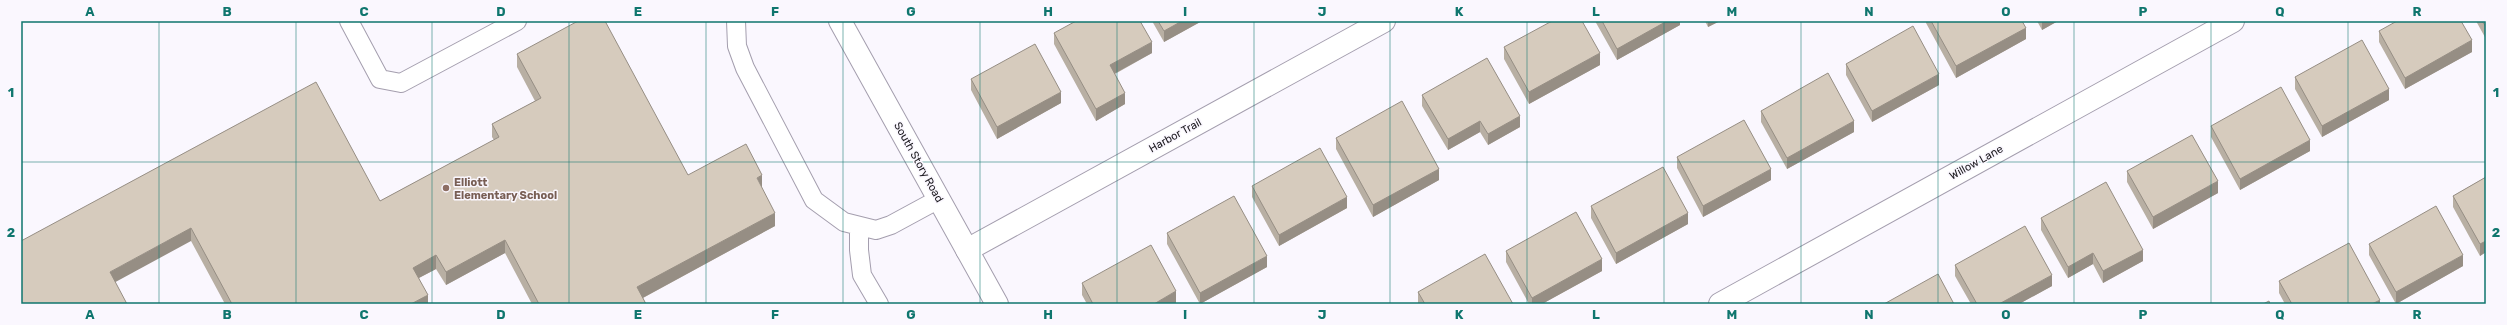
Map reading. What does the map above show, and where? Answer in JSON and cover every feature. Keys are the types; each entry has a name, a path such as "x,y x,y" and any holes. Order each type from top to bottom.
{"street":[{"name":"South Story Road","path":"840,21 997,304"},
{"name":"Harbor Trail","path":"967,250 1384,21"},
{"name":"Willow Lane","path":"1720,304 2233,21"}],"lane":[{"path":"349,21 380,79 401,83 516,21"},
{"path":"736,21 737,46 744,68 814,200 844,222 876,230 891,225 939,199"},
{"path":"860,227 859,250 862,275 879,304"}],"building":[{"path":"578,21 605,21 688,175 746,144 762,175 757,178 775,213 637,287 646,304 539,304 505,240 446,272 436,255 413,268 428,295 411,304 232,304 191,228 110,272 127,304 21,304 21,241 316,82 380,201 499,137 492,124 541,98 517,54"},
{"path":"1076,21 1140,21 1152,42 1110,65 1125,93 1096,109 1054,33"},
{"path":"1158,21 1182,21 1164,31"},
{"path":"1552,21 1582,21 1600,53 1529,92 1504,47"},
{"path":"1602,21 1667,21 1617,49"},
{"path":"1931,21 2022,21 2026,28 1956,66"},
{"path":"2397,21 2461,21 2472,40 2405,78 2379,31"},
{"path":"2482,21 2486,21 2486,27"},
{"path":"1913,26 1939,74 1872,111 1846,64"},
{"path":"2362,40 2389,89 2322,126 2295,77"},
{"path":"1035,44 1061,92 997,127 971,79"},
{"path":"1487,58 1520,116 1488,134 1480,121 1448,139 1422,95"},
{"path":"1828,73 1854,121 1787,158 1761,111"},
{"path":"2281,87 2310,140 2240,179 2211,126"},
{"path":"1402,101 1439,169 1373,205 1336,138"},
{"path":"1744,120 1771,169 1703,206 1677,157"},
{"path":"2192,135 2218,181 2153,217 2127,171"},
{"path":"1320,148 1347,197 1279,235 1252,186"},
{"path":"1663,167 1688,213 1616,253 1591,206"},
{"path":"2486,177 2486,241 2480,244 2453,196"},
{"path":"2106,182 2143,250 2103,271 2093,253 2068,267 2041,218"},
{"path":"1234,196 1267,256 1200,293 1167,233"},
{"path":"2436,206 2463,255 2396,292 2369,244"},
{"path":"1576,212 1602,259 1532,298 1506,251"},
{"path":"2025,226 2052,275 1999,304 1977,304 1955,265"},
{"path":"2349,243 2380,300 2372,304 2292,304 2279,281"},
{"path":"1151,245 1176,291 1154,304 1093,304 1082,283"},
{"path":"1485,254 1513,304 1425,304 1418,292"},
{"path":"1938,274 1954,304 1884,304"},
{"path":"2269,301 2270,304 2263,304"}],"place":[{"name":"Elliott Elementary School","path":"446,188"}]}
